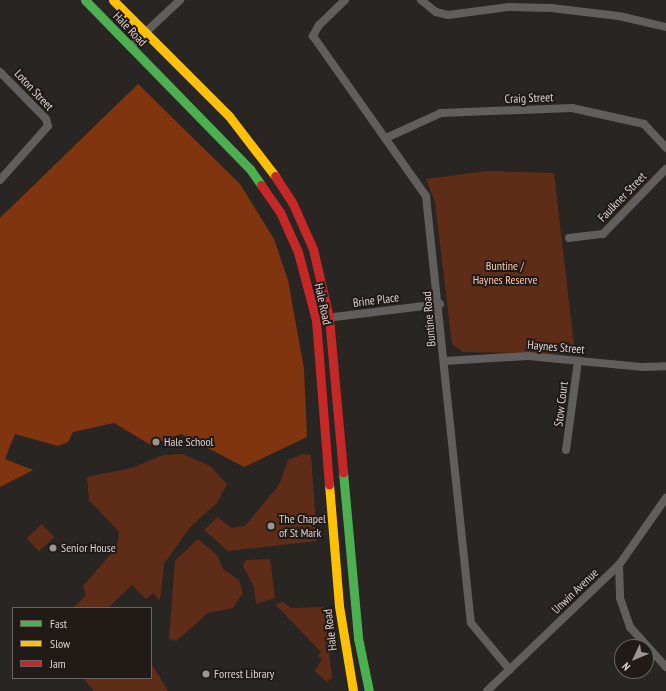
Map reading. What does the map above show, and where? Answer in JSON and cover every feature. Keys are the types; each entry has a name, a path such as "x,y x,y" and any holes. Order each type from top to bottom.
{"main road":[{"name":"Hale Road","path":"86,0 250,169 280,212 298,252 316,320 339,606 353,691"},
{"name":"Hale Road","path":"113,0 144,33 229,116 263,156 293,204 313,249 329,318 358,638 369,691"}],"street":[{"path":"130,47 180,0"},
{"name":"Buntine Road","path":"345,0 319,25 313,36 426,196 440,304 444,361 471,623 510,670"},
{"path":"421,0 436,12 448,15 509,7 551,8 619,16 666,27"},
{"name":"Loton Street","path":"0,72 46,119 48,126 0,180"},
{"name":"Craig Street","path":"386,138 441,113 572,108 644,124 666,148"},
{"name":"Faulkner Street","path":"569,238 603,234 666,169"},
{"name":"Brine Place","path":"316,320 440,304"},
{"name":"Haynes Street","path":"444,361 528,356 643,367 666,366"},
{"name":"Stow Court","path":"566,450 578,361"},
{"name":"Unwin Avenue","path":"487,691 619,565 666,498"},
{"path":"619,565 620,598 630,627 666,667"}],"green space":[{"name":"Buntine / Haynes Reserve","path":"487,171 554,173 575,354 463,352 452,344 435,202 426,179"},
{"path":"183,454 210,466 227,484 217,503 190,527 164,564 160,601 153,593 146,599 132,585 109,607 74,607 86,595 83,586 117,547 119,532 89,500 87,477 132,468 163,455"},
{"path":"303,454 311,455 317,541 228,551 204,530 217,517 232,528 245,526 279,485 288,460"},
{"path":"42,524 54,537 39,551 27,538"},
{"path":"198,539 217,555 223,569 239,580 243,593 233,608 208,613 176,641 169,639 175,561"},
{"path":"270,559 275,598 256,604 254,587 243,566 246,560"},
{"path":"283,602 291,608 324,607 332,678 327,682 315,671 322,659 318,656 321,652 275,604"},
{"path":"152,665 168,691 94,691 84,679 152,679"}],"shaded area":[{"path":"138,84 240,184 274,239 288,280 304,369 307,437 244,467 181,434 151,445 114,423 73,432 68,442 58,446 15,434 5,459 33,470 0,487 0,218"}],"traffic: fast":[{"path":"85,0 250,169 261,185"},
{"path":"343,472 358,638 369,691"}],"traffic: slow":[{"path":"113,0 229,116 275,176"},
{"path":"329,484 339,606 353,691"}],"traffic: jam":[{"path":"275,176 293,204 313,249 329,318 343,472"},
{"path":"261,185 280,212 298,252 316,320 329,484"}],"place":[{"name":"Hale School","path":"156,442"},
{"name":"The Chapel of St Mark","path":"271,526"},
{"name":"Senior House","path":"53,548"},
{"name":"Forrest Library","path":"206,674"}]}
